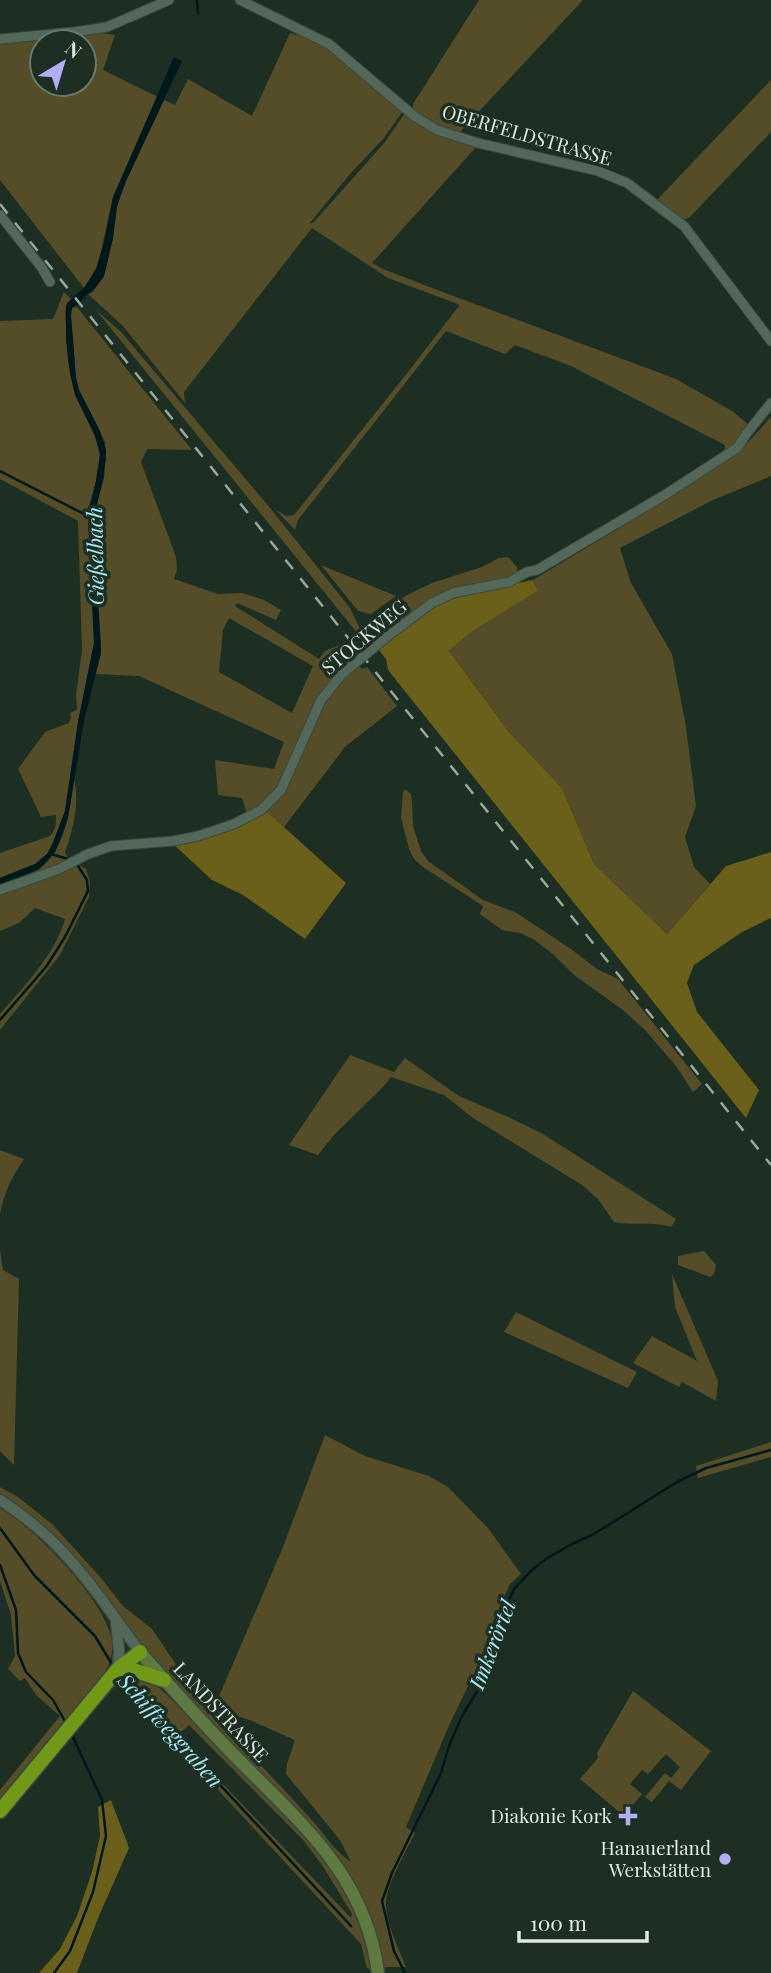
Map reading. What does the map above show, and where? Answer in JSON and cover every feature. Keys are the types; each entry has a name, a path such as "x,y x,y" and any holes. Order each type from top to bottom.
{"highway":[{"path":"0,1811 118,1669 140,1652"},
{"path":"118,1669 136,1671 164,1680"}],"main road":[{"name":"LANDSTRASSE","path":"140,1652 329,1854 361,1912 378,1973"}],"street":[{"path":"0,39 107,27 169,0"},
{"name":"OBERFELDSTRASSE","path":"240,0 329,44 414,116 437,130 478,143 598,171 627,183 684,226 771,341"},
{"path":"0,215 50,282"},
{"name":"STOCKWEG","path":"0,890 111,846 174,841 198,836 234,824 261,810 281,790 321,700 342,674 388,636 432,603 465,590 509,582 527,572 537,570 663,496 737,447 771,403"},
{"name":"LANDSTRASSE","path":"0,1500 59,1548 140,1652"},
{"path":"115,1619 118,1669"}],"shaded area":[{"path":"479,0 583,0 457,135 426,121 413,110 413,104"},
{"path":"297,31 325,45 403,111 383,139 309,224 314,222 385,142 405,113 477,146 372,263 676,379 732,411 749,425 736,443 725,452 725,445 571,366 515,345 505,354 446,331 298,520 295,530 276,510 286,516 294,515 408,372 458,304 388,278 312,228 184,392 185,403 123,326 88,294 104,276 117,206 164,100 175,105 188,79 252,116 290,33 296,35"},
{"path":"98,33 115,35 103,70 158,97 113,197 99,260 84,288 0,180 0,43 28,38 28,98 98,98"},
{"path":"771,80 771,132 689,218 681,220 655,202"},
{"path":"64,292 72,300 68,302 65,312 68,360 100,454 88,509 94,643 78,722 65,811 52,845 47,854 35,864 0,878 0,853 50,836 55,829 56,815 41,817 18,769 45,732 69,723 70,713 77,710 76,695 82,650 78,521 0,479 0,321 53,319"},
{"path":"76,306 192,450 147,449 141,462 176,557 177,570 174,579 218,594 242,593 264,600 281,610 276,620 237,603 235,606 319,659 325,651 340,645 362,669 367,667 397,706 345,747 284,827 266,811 249,820 242,798 218,795 215,760 274,769 284,742 139,676 95,674 101,643 93,520 106,460 105,442 79,390 76,378 72,308","holes":["229,618 313,666 292,713 219,672 223,630"]},
{"path":"96,310 121,332 271,509 350,608 363,635 358,634"},
{"path":"771,417 771,476 713,500 620,548 631,583 672,654 686,727 696,806 685,837 694,867 710,884 667,934 594,864 562,788 509,732 449,651 471,632 538,591 533,580 674,495 741,450"},
{"path":"508,557 517,567 518,574 515,576 466,587 376,644 368,636 366,624 407,595 432,583"},
{"path":"321,565 396,596 371,614 358,611"},
{"path":"533,580 538,591 471,632 449,651 509,732 562,788 594,864 667,934 726,866 771,852 771,918 742,932 694,965 687,983 697,1012 759,1090 746,1118 388,670 386,659 379,650 414,620 438,605 478,592"},
{"path":"74,779 75,816 65,852 68,859 86,869 90,882 89,897 60,955 0,1030 0,1014 46,957 65,919 35,908 19,923 0,931 0,884 33,873 50,859 62,838"},
{"path":"403,791 411,794 413,826 421,851 428,861 483,900 515,912 597,969 618,979 702,1084 693,1092 676,1066 645,1030 623,1010 574,975 533,939 520,933 502,930 480,914 483,906 414,859 401,818"},
{"path":"266,811 346,883 305,939 243,895 212,880 172,843"},
{"path":"350,1055 394,1072 405,1058 459,1096 543,1134 676,1219 671,1227 614,1222 598,1199 582,1185 473,1118 444,1095 391,1077 318,1155 289,1145"},
{"path":"0,1150 24,1159 9,1185 0,1214"},
{"path":"0,1250 3,1270 19,1279 14,1465 0,1451"},
{"path":"704,1251 716,1265 714,1274 710,1277 678,1265 678,1256"},
{"path":"672,1274 718,1381 716,1401 682,1382 679,1387 633,1363 652,1336 697,1361 675,1307"},
{"path":"516,1312 637,1372 628,1388 504,1332"},
{"path":"325,1435 365,1456 429,1476 448,1487 488,1528 521,1574 510,1584 494,1619 479,1664 450,1723 406,1827 415,1833 393,1879 386,1904 390,1928 406,1967 381,1967 374,1936 308,1823 164,1672 73,1557 0,1495 0,1487 18,1497 52,1524 123,1606 152,1629 185,1678 214,1708 283,1547","holes":["214,1708 295,1740 286,1774 340,1840 351,1862 211,1714"]},
{"path":"771,1442 771,1457 698,1478 696,1466"},
{"path":"0,1508 49,1548 83,1587 107,1625 112,1651 103,1677 0,1804 0,1790 60,1716 36,1695 25,1678 20,1681 8,1669 15,1656 11,1615 0,1581"},
{"path":"134,1677 162,1690 308,1837 345,1888 362,1929 372,1970 367,1968 361,1944 118,1682","holes":["189,1725 304,1841 324,1868 352,1914 351,1918 177,1736"]},
{"path":"633,1691 711,1751 681,1790 669,1781 652,1802 645,1797 665,1773 671,1778 680,1767 666,1754 648,1774 642,1770 630,1784 642,1794 624,1816 580,1779 598,1758 597,1753"},
{"path":"111,1800 129,1848 77,1973 39,1973 60,1949 77,1916 92,1872 100,1836 98,1807"}],"water":[{"path":"174,57 182,61 117,206 104,276 93,291 72,308 76,378 106,450 104,477 93,520 101,653 84,721 68,818 55,852 39,869 0,884 0,878 35,864 47,854 52,845 65,811 78,722 94,643 88,516 100,454 95,436 75,395 70,374 66,306 84,288 96,269 113,197"}],"waterway":[{"name":"Gießelbach","path":"197,0 198,14"},
{"path":"0,471 88,516"},
{"path":"51,854 68,859"},
{"name":"Schiffweggraben","path":"0,1020 46,967 65,937 88,891 87,880 78,866"},
{"name":"Imkerörtel","path":"405,1973 394,1951 382,1901 392,1873 441,1773 462,1716 481,1685 493,1654 500,1621 514,1589 546,1559 594,1534 677,1482 706,1468 771,1450"},
{"name":"Schiffweggraben","path":"0,1528 34,1575 95,1636 113,1666"},
{"path":"0,1565 16,1610 18,1653 26,1672 53,1700 66,1723"},
{"name":"Schiffweggraben","path":"120,1677 351,1926"},
{"path":"54,1973 70,1951 93,1892 106,1836 102,1800 72,1735"}],"railway":[{"path":"0,204 771,1165"}],"place":[{"name":"Diakonie Kork","path":"628,1816"},
{"name":"Hanauerland Werkstätten","path":"725,1859"}]}
